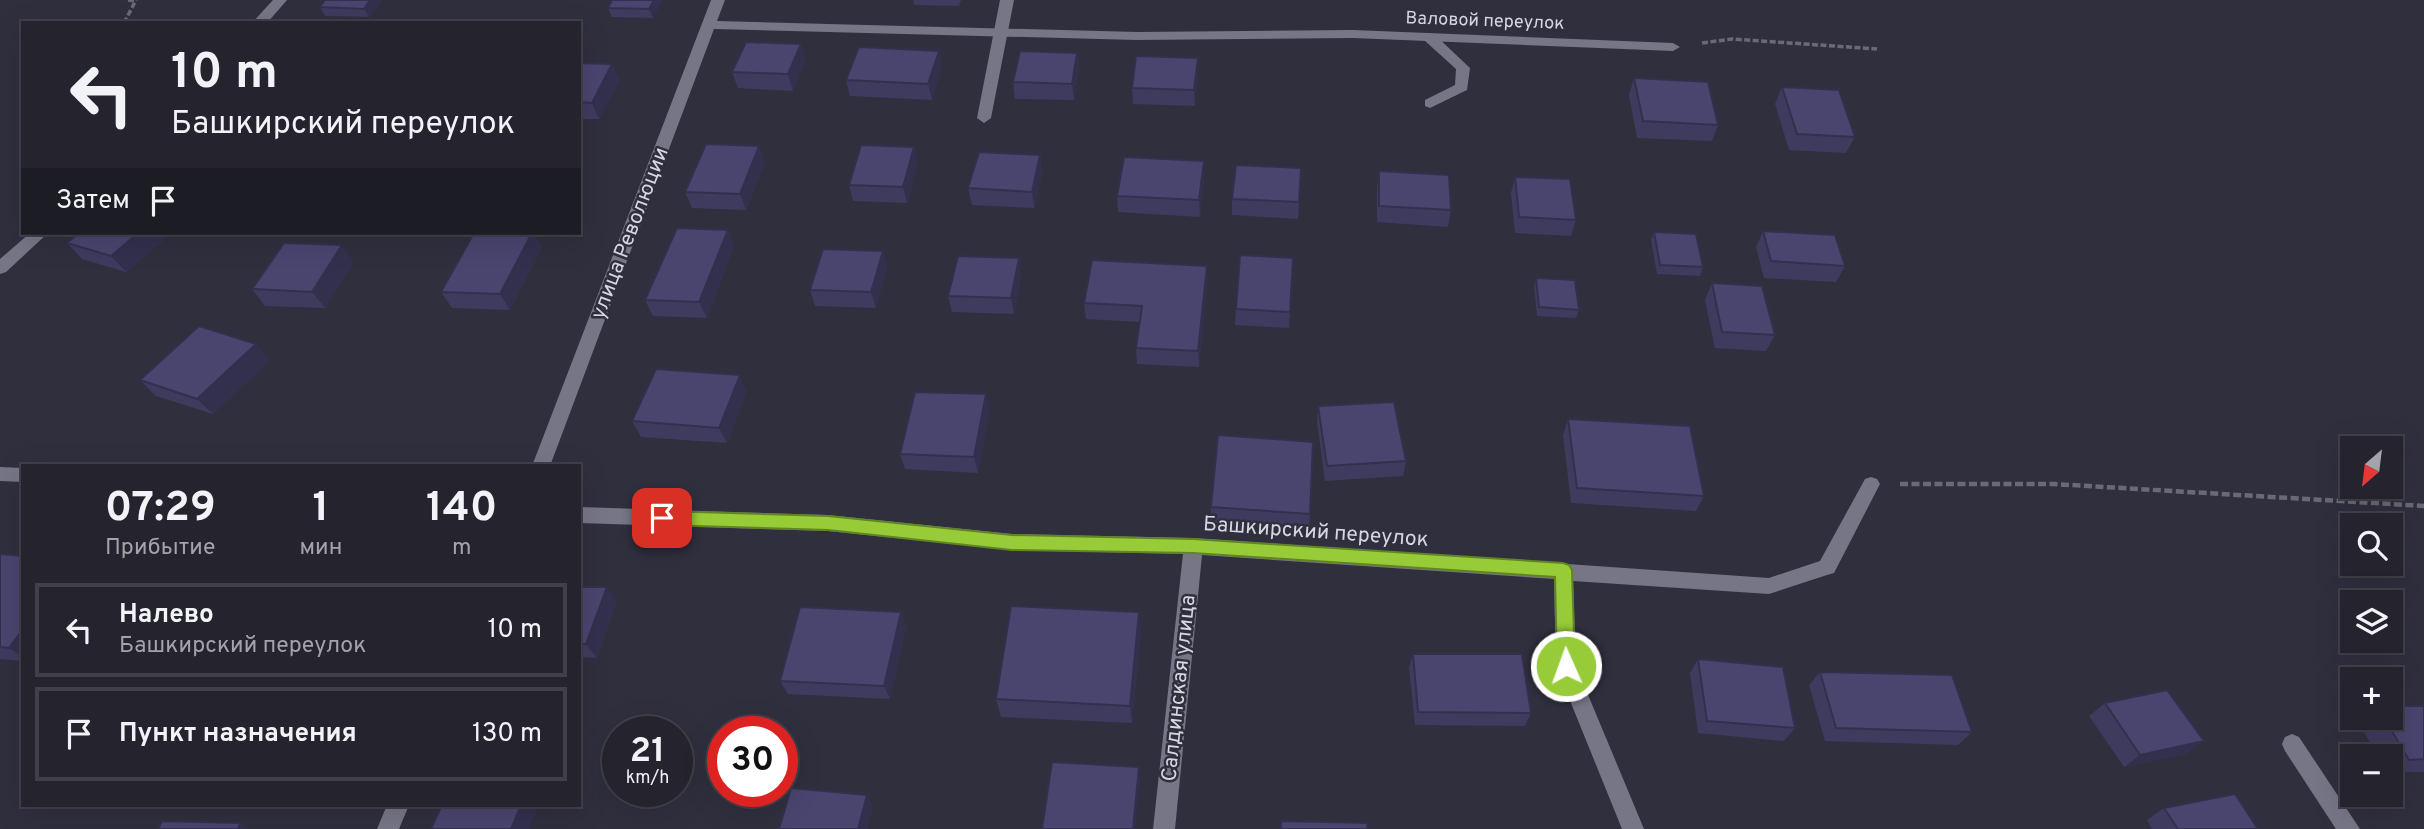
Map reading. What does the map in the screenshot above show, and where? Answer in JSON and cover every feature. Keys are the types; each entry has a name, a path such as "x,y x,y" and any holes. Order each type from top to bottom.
{"street":[{"path":"261,21 280,0"},
{"name":"улица Революции","path":"542,464 718,0"},
{"path":"984,118 1006,0"},
{"name":"Валовой переулок","path":"708,25 1138,36 1353,34 1673,47"},
{"path":"1429,37 1463,68 1462,87 1430,103"},
{"path":"0,268 38,235"},
{"path":"0,474 21,475"},
{"name":"Башкирский переулок","path":"581,515 828,523 1012,542 1193,546 1769,586 1827,567 1871,484"},
{"name":"Салдинская улица","path":"1164,829 1193,546"},
{"path":"1563,570 1566,666 1633,829"},
{"path":"2292,744 2349,829"},
{"path":"388,829 397,807"}],"path":[{"path":"125,21 135,1 128,0"},
{"path":"1673,47 1732,39 1877,49"},
{"path":"1871,484 2054,484 2424,506"}],"building":[{"path":"325,0 370,0 364,9 320,7"},
{"path":"612,0 654,0 649,9 608,8"},
{"path":"746,42 801,44 788,74 732,72"},
{"path":"859,47 939,51 928,84 846,80"},
{"path":"1020,51 1077,53 1072,84 1013,82"},
{"path":"1136,56 1198,58 1194,90 1132,88"},
{"path":"581,63 612,64 592,103 581,102"},
{"path":"1634,78 1708,82 1718,125 1643,121"},
{"path":"1782,87 1839,90 1855,137 1797,134"},
{"path":"706,144 759,146 740,194 685,192"},
{"path":"861,145 914,147 903,187 849,185"},
{"path":"979,152 1040,155 1032,192 968,188"},
{"path":"1124,157 1204,161 1199,200 1117,196"},
{"path":"1236,165 1301,168 1299,202 1232,199"},
{"path":"1379,171 1449,175 1451,210 1379,206"},
{"path":"1515,177 1570,179 1576,220 1519,217"},
{"path":"677,228 728,230 699,302 645,300"},
{"path":"1763,231 1835,235 1845,266 1771,261"},
{"path":"1654,232 1696,234 1703,267 1660,265"},
{"path":"77,235 136,235 111,256 67,243"},
{"path":"473,235 531,235 500,294 441,292"},
{"path":"284,243 342,245 312,292 252,289"},
{"path":"823,249 883,251 871,292 810,290"},
{"path":"1240,255 1293,258 1290,312 1236,309"},
{"path":"958,256 1019,258 1011,298 948,296"},
{"path":"1092,260 1207,266 1198,351 1136,348 1142,306 1084,303"},
{"path":"1536,278 1575,280 1579,310 1539,307"},
{"path":"1712,283 1762,286 1775,335 1722,332"},
{"path":"199,326 256,344 197,399 140,380"},
{"path":"656,369 740,375 719,428 632,421"},
{"path":"915,392 986,394 974,457 900,454"},
{"path":"1394,402 1406,461 1327,466 1318,406"},
{"path":"1568,419 1690,426 1704,496 1577,488"},
{"path":"1218,435 1313,442 1310,514 1211,507"},
{"path":"0,554 21,556 21,632 9,648 0,647"},
{"path":"581,587 607,587 586,644 581,644"},
{"path":"1011,606 1139,612 1130,706 996,699"},
{"path":"800,607 901,612 884,686 780,681"},
{"path":"1413,654 1522,654 1531,713 1418,712"},
{"path":"1698,659 1783,667 1795,728 1707,721"},
{"path":"1820,672 1952,675 1972,732 1836,728"},
{"path":"2167,690 2204,741 2140,755 2105,703"},
{"path":"2403,706 2424,706 2424,759 2409,760 2403,744 2399,744 2391,730 2403,730"},
{"path":"1052,762 1139,767 1133,829 1042,829"},
{"path":"798,789 867,795 858,829 779,829 785,807 798,807"},
{"path":"2235,794 2258,829 2178,829 2164,808"},
{"path":"441,807 520,807 511,829 431,829"},
{"path":"162,821 240,823 238,829 158,829"},
{"path":"1281,821 1367,823 1368,829 1281,829"}],"route":[{"path":"662,518 828,523 1012,542 1193,546 1563,570 1566,666"}]}
